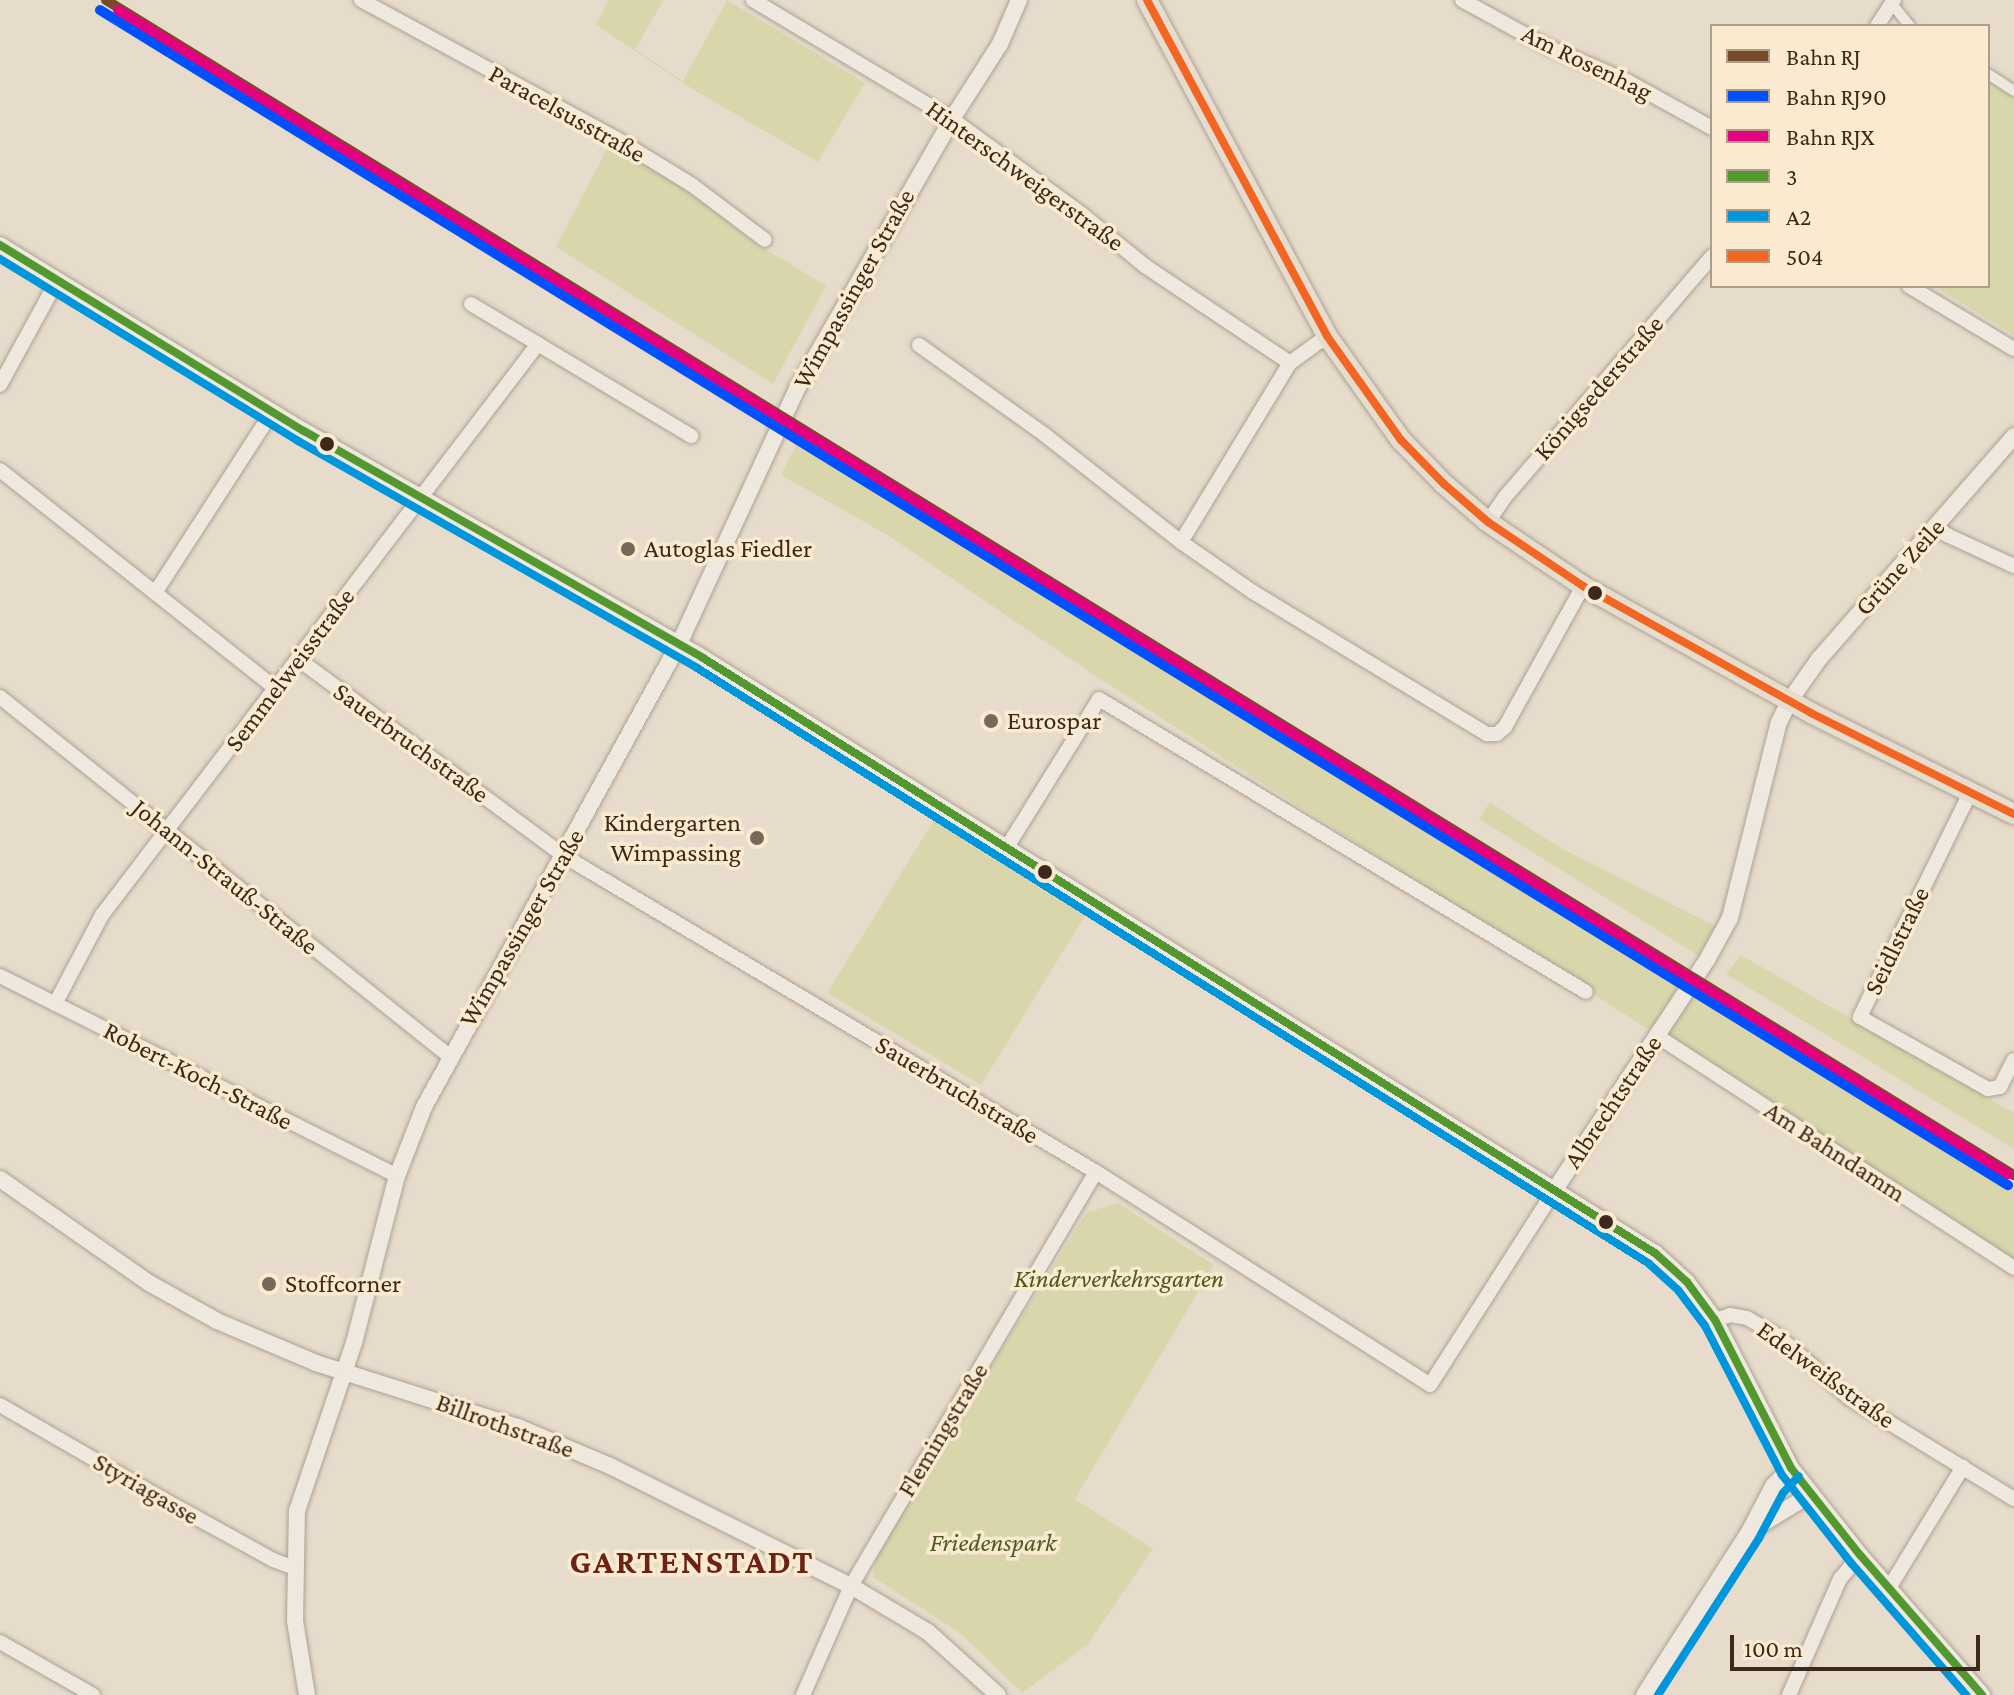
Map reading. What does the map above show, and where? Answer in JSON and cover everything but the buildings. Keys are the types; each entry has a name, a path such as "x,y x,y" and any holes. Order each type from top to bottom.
{"main road":[{"path":"1147,0 1327,336 1401,440 1488,522 1583,586 1790,700 2014,814"}],"street":[{"name":"Paracelsusstraße","path":"361,0 617,139 692,185 765,240"},
{"name":"Hinterschweigerstraße","path":"753,0 952,119 1083,215 1145,266 1290,363"},
{"name":"Wimpassinger Straße","path":"307,1695 295,1621 297,1511 344,1371 397,1176 424,1107 449,1056 564,856 679,644 798,387 952,119 1000,44 1019,0"},
{"name":"Am Rosenhag","path":"1462,0 1548,47 1627,81 1710,127"},
{"path":"1878,24 1890,1 1908,24"},
{"path":"1990,75 2014,91"},
{"path":"0,245 272,412 679,644 1554,1191"},
{"name":"Königsederstraße","path":"1488,522 1505,497 1710,258"},
{"path":"0,385 57,281"},
{"path":"1912,288 2014,349"},
{"path":"471,304 691,436"},
{"path":"1181,542 1290,363 1327,336"},
{"name":"Semmelweisstraße","path":"55,1004 102,915 538,344"},
{"path":"919,345 1045,435 1181,542 1253,592 1487,734 1497,734 1505,727 1583,586"},
{"path":"155,593 272,412"},
{"name":"Grüne Zeile","path":"1790,700 1819,659 2014,436"},
{"path":"0,470 275,688"},
{"path":"1936,527 2014,566"},
{"name":"Sauerbruchstraße","path":"298,659 564,856 1096,1172 1430,1385 1554,1191"},
{"name":"Johann-Strauß-Straße","path":"0,697 449,1056"},
{"path":"1007,847 1099,699 1586,992"},
{"name":"Albrechtstraße","path":"1790,700 1779,722 1730,918 1657,1036 1554,1191 1655,1253 1687,1282 1715,1320 1791,1468 1860,1555 1982,1695"},
{"name":"Seidlstraße","path":"1970,793 1860,1017 1988,1089 2000,1087 2014,1060"},
{"name":"Robert-Koch-Straße","path":"0,976 397,1176"},
{"name":"Am Bahndamm","path":"1657,1036 2014,1268"},
{"name":"Flemingstraße","path":"803,1695 851,1586 1096,1172"},
{"name":"Billrothstraße","path":"0,1179 182,1303 307,1360 518,1427 610,1466 851,1586 928,1632 998,1695"},
{"name":"Edelweißstraße","path":"1715,1320 1730,1315 1747,1318 1778,1336 1849,1398 2014,1499"},
{"name":"Styriagasse","path":"0,1405 220,1531 295,1568"},
{"path":"1889,1588 1963,1467"},
{"path":"1644,1695 1749,1532 1773,1486 1791,1468"},
{"path":"1749,1532 1811,1494"},
{"path":"1789,1695 1840,1579 1860,1555"},
{"path":"0,1642 93,1695"}],"green space":[{"path":"608,0 664,0 635,49 683,81 727,0 865,83 818,162 694,90 596,25"},
{"path":"1990,82 2014,97 2014,335 1937,288 1990,288"},
{"path":"610,143 689,189 748,238 826,286 773,384 556,247"},
{"path":"800,437 991,560 2014,1187 2014,1263 1103,681 889,536 781,475"},
{"path":"1490,802 1559,847 1715,926 1699,956 1479,819"},
{"path":"934,820 1085,916 981,1085 827,993"},
{"path":"1741,955 2014,1113 2014,1149 1726,974"},
{"name":"Friedenspark","path":"1118,1203 1214,1265 1075,1499 1153,1549 1087,1645 1022,1693 960,1633 873,1577 876,1559 927,1469 1087,1212"}],"rail line":[{"name":"RJ","path":"106,0 2014,1175"},
{"name":"RJ90","path":"100,10 2008,1185"},
{"name":"RJX","path":"118,10 2008,1174"}],"transit line":[{"name":"504","path":"1147,0 1327,336 1401,440 1444,484 1488,522 1583,586 1811,713 2014,814"},
{"name":"3","path":"0,245 304,431 703,658 1655,1253 1687,1282 1715,1320 1791,1468 1860,1555 1982,1695"},
{"name":"A2","path":"0,259 298,441 697,668 1648,1263 1678,1290 1705,1326 1782,1475 1851,1563 1966,1695"},
{"name":"A2","path":"1658,1695 1759,1538 1783,1493 1799,1476"}],"place":[{"name":"Autoglas Fiedler","path":"628,549"},
{"name":"Eurospar","path":"991,721"},
{"name":"Kindergarten Wimpassing","path":"757,838"},
{"name":"Stoffcorner","path":"269,1284"}],"district":[{"name":"GARTENSTADT","path":"692,1562"}],"park label":[{"name":"Kinderverkehrsgarten","path":"1119,1279"}]}
